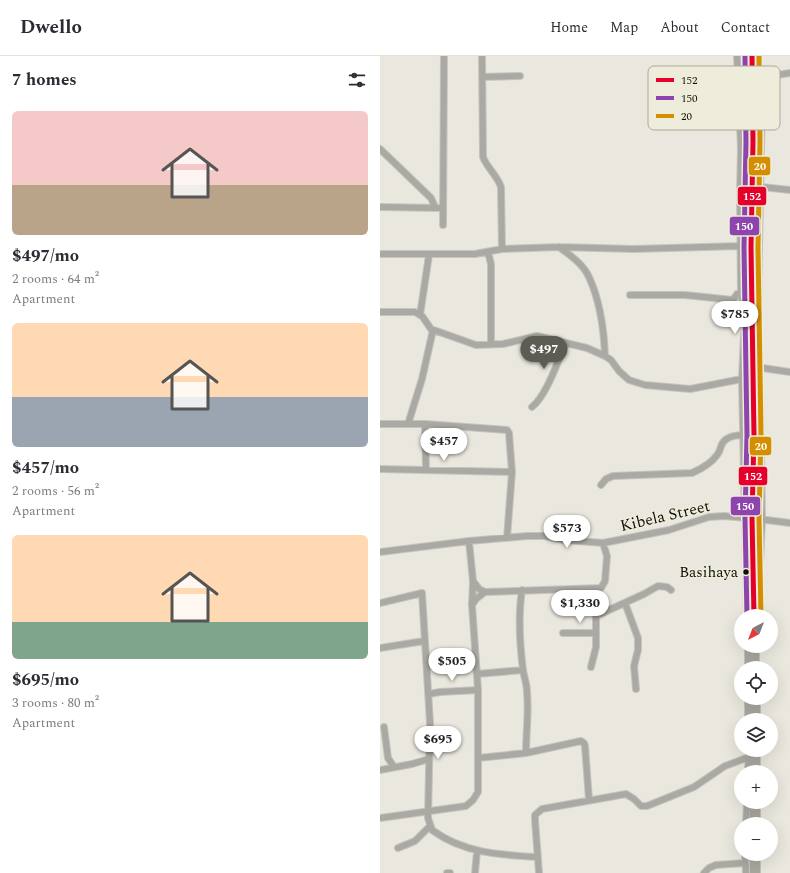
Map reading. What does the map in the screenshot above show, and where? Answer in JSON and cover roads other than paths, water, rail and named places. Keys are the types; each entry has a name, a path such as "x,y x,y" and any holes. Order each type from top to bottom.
{"highway":[{"path":"752,56 752,66"},
{"path":"754,130 751,322 756,367 753,381 749,435 753,519 754,609"},
{"path":"755,861 755,873"}],"street":[{"path":"443,225 444,56"},
{"path":"482,56 483,157 501,187 502,249"},
{"path":"737,56 738,66"},
{"path":"757,56 758,66"},
{"path":"780,75 790,73"},
{"path":"482,77 520,76"},
{"path":"601,485 606,479 613,476 692,473 712,462 717,456 722,443 726,440 735,435 749,435 742,379 744,334 751,322 744,306 741,293 741,130"},
{"path":"760,609 760,564 753,519 760,391 756,367 762,130"},
{"path":"380,149 431,198 435,207"},
{"path":"761,187 790,190"},
{"path":"380,207 435,207 444,209"},
{"path":"559,247 578,262 589,276 601,321 604,341 604,356"},
{"path":"380,254 475,254 502,249 559,247 634,249 751,247"},
{"path":"488,252 491,264 491,345"},
{"path":"420,314 429,255"},
{"path":"630,295 685,295 733,300 737,294 741,293"},
{"path":"380,312 414,312 420,314 433,330 476,345 491,345 537,336 566,342 587,348 604,356 611,360 619,371 629,380 645,384 690,389 742,379 753,381"},
{"path":"408,424 422,379 433,330"},
{"path":"532,406 537,403 544,394 566,342"},
{"path":"756,367 790,372"},
{"path":"380,424 426,424 507,430 510,433 512,472 508,538"},
{"path":"426,424 426,470"},
{"path":"380,469 512,472"},
{"name":"Kibela Street","path":"380,552 469,541 545,536 565,540 603,543 663,532 709,517 724,516 790,522"},
{"path":"747,609 747,538 753,519"},
{"path":"380,818 462,807 470,804 478,792 478,690 472,605 473,581 469,541"},
{"path":"472,605 476,599 485,592 598,589 605,584 607,556 603,543"},
{"path":"473,581 485,592"},
{"path":"596,616 658,586 667,587 671,590"},
{"path":"590,589 596,616 596,647 591,667"},
{"path":"522,590 520,607 523,670 527,690 528,711 526,753"},
{"path":"380,603 422,593 424,641 429,694 428,812 432,830 451,842 477,851 537,857"},
{"path":"625,603 638,638 638,650 634,666 636,689"},
{"path":"563,633 596,633"},
{"path":"380,648 424,641"},
{"path":"477,674 523,670"},
{"path":"429,694 478,690"},
{"path":"384,727 388,758 394,767"},
{"path":"478,758 526,753 579,741 582,742 585,746 589,800"},
{"path":"539,873 535,815 542,809 626,794 634,798 641,806 647,806 694,787 725,766 745,757"},
{"path":"380,770 429,759"},
{"path":"398,848 415,841 430,826"},
{"path":"475,873 477,851"},
{"path":"704,873 709,868 716,865 746,863 746,873"}],"place":[{"name":"Basihaya","path":"746,572"}]}
